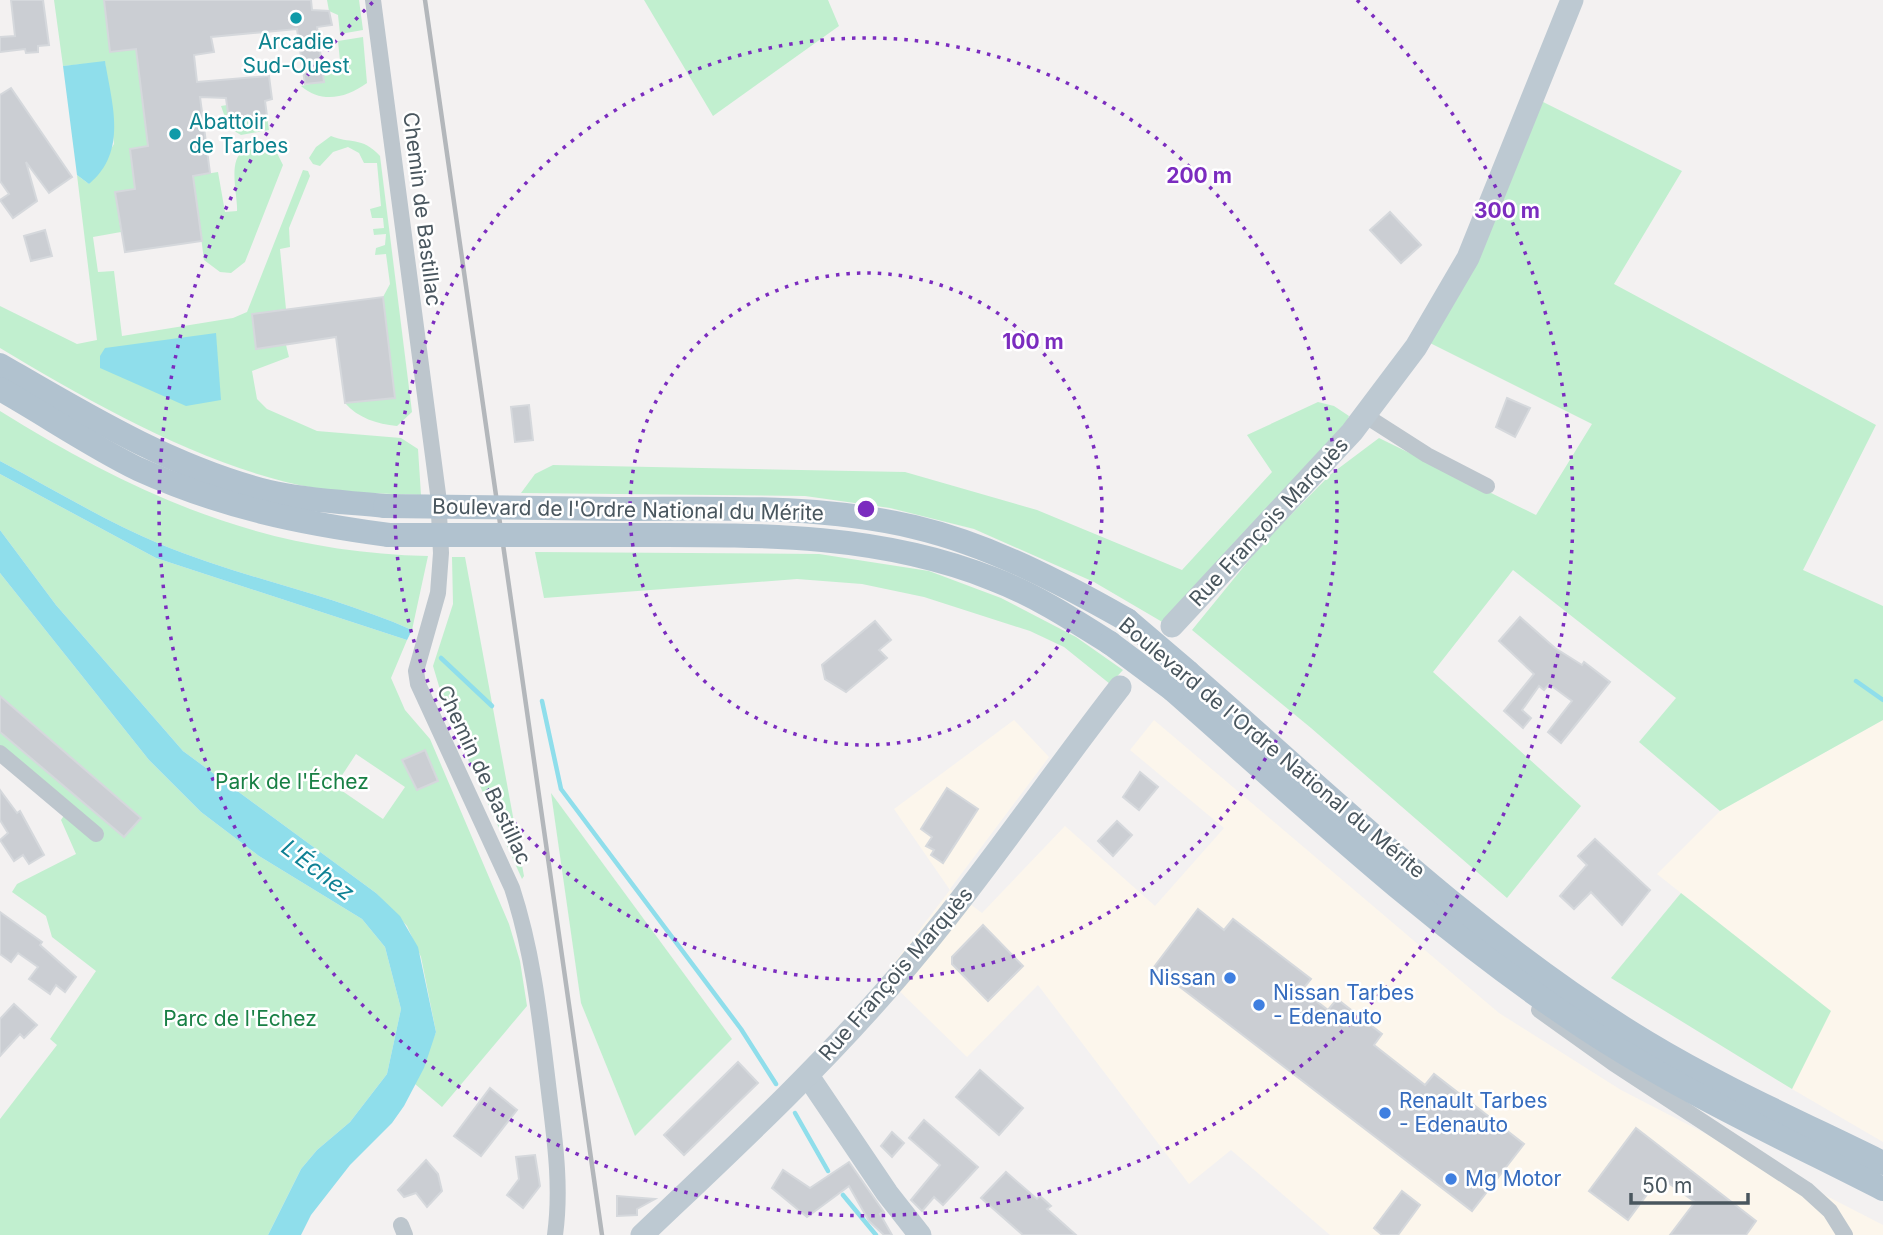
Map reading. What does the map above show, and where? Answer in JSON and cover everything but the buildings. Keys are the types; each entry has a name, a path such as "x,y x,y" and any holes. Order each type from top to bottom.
{"main road":[{"name":"Boulevard de l'Ordre National du Mérite","path":"0,365 99,423 148,448 209,473 270,492 385,506 773,510 823,513 914,527 1039,571 1127,620 1181,681 1462,938 1586,1029 1749,1122 1883,1189"},
{"name":"Boulevard de l'Ordre National du Mérite","path":"0,389 136,468 196,493 267,516 389,535 755,535 837,540 891,548 946,562 994,579 1057,609 1110,643 1181,681 1458,905 1564,986 1646,1042 1883,1163"}],"street":[{"name":"Chemin de Bastillac","path":"373,0 438,494 438,593 416,671 418,684 512,888 523,920 537,995 559,1181 555,1235"},
{"name":"Rue François Marquès","path":"1172,626 1366,416 1416,347 1468,258 1572,0"},
{"path":"1366,416 1427,455 1487,486"},
{"name":"Rue François Marquès","path":"642,1235 808,1076 890,986 968,893 1120,687"},
{"path":"0,753 96,834"},
{"path":"1462,938 1487,971 1572,1035 1807,1190 1830,1211 1845,1235"},
{"path":"808,1076 887,1193 920,1235"}],"shaded area":[{"path":"1014,720 1049,757 950,889 982,913 1065,826 1155,906 1224,828 1130,750 1154,720 1499,1013 1621,1090 1883,1225 1883,1235 1330,1235 1231,1150 1189,1184 1038,985 967,1057 884,976 950,890 894,809"},
{"path":"1883,720 1883,1142 1792,1089 1830,1011 1657,874 1720,811"}],"green space":[{"path":"54,0 104,0 110,52 136,49 148,146 130,149 135,189 115,192 121,232 93,237 98,272 114,271 122,336 233,318 247,312 303,170 308,171 310,176 289,228 290,247 280,249 286,309 252,314 256,349 286,345 289,357 252,371 257,399 267,409 317,431 401,438 418,449 421,495 315,488 234,466 112,412 0,348 0,306 77,344 97,340 77,175 89,184 114,144 105,62 63,66"},
{"path":"327,0 359,0 363,30 340,34 338,15 329,11"},
{"path":"644,0 828,0 839,26 713,116"},
{"path":"363,37 367,83 334,97 317,95 301,86 324,81 323,69 326,69 326,64 340,61 338,41"},
{"path":"1527,94 1682,171 1614,284 1876,425 1803,570 1883,606 1883,720 1720,811 1639,742 1676,698 1513,570 1433,672 1581,806 1507,898 1311,728 1192,630 1263,543 1331,474 1379,438 1536,515 1592,424 1414,335 1461,249"},
{"path":"227,105 229,121 267,116 269,130 241,135 229,128 221,106"},
{"path":"331,136 361,143 380,156 412,412 397,426 368,419 345,403 395,398 383,297 390,284 386,254 375,255 376,248 385,245 386,234 374,235 373,229 384,228 383,218 372,218 370,209 381,206 377,163 364,163 359,153 348,147 333,152 320,166 313,164 309,158 316,147"},
{"path":"267,148 276,151 283,165 245,262 231,273 220,272 204,260 193,176 218,172 225,212 237,211 234,179 239,155 246,150"},
{"path":"1318,402 1334,406 1349,416 1344,429 1164,623 1094,582 974,529 890,508 805,496 521,493 535,474 553,465 905,472 1037,510 1182,570 1272,472 1247,435"},
{"path":"0,411 102,469 153,494 204,514 256,531 311,544 368,552 428,556 412,630 350,606 191,556 99,515 0,461"},
{"name":"Park de l'Échez","path":"0,474 156,558 407,640 391,678 405,710 430,739 509,924 520,961 527,1006 442,1107 415,1084 436,1032 421,957 407,926 376,893 183,751 56,605 0,530","holes":["356,754 405,787 383,819 335,786"]},
{"path":"535,552 819,554 929,571 1001,598 1076,637 1123,670 1110,684 1064,647 1030,631 924,597 862,584 797,579 544,598"},
{"path":"452,557 465,557 524,876 522,879 447,713 433,666 453,604"},
{"name":"Parc de l'Echez","path":"0,573 149,760 201,812 259,856 362,919 385,947 401,1009 387,1074 350,1122 317,1150 301,1169 268,1235 0,1235 0,1119 57,1045 50,1039 96,971 52,937 46,916 12,892 17,884 76,854 61,820 65,814 0,759"},
{"path":"551,793 732,1039 635,1136 581,1003"},
{"path":"1681,893 1831,1011 1792,1089 1611,978"}],"water":[{"path":"105,61 113,111 113,142 101,171 89,184 77,175 63,66"},
{"path":"216,333 221,400 186,406 100,368 100,356 105,348"},
{"path":"0,461 99,515 160,544 223,567 350,606 412,630 407,640 156,558 0,474"},
{"name":"L'Échez","path":"0,530 56,605 183,751 376,893 400,916 418,947 436,1032 424,1068 392,1123 350,1165 311,1215 301,1235 268,1235 301,1169 317,1150 350,1122 387,1074 401,1009 385,947 362,919 259,856 201,812 149,760 0,573"}],"waterway":[{"path":"441,658 492,706"},
{"path":"1856,681 1883,700"},
{"path":"542,701 561,789 741,1029 776,1084"},
{"path":"795,1113 828,1171"},
{"path":"843,1195 876,1235"}],"railway":[{"path":"425,0 602,1235"}],"place":[{"name":"Arcadie Sud-Ouest","path":"296,18"},
{"name":"Abattoir de Tarbes","path":"175,134"},
{"name":"Nissan","path":"1230,978"},
{"name":"Nissan Tarbes - Edenauto","path":"1259,1005"},
{"name":"Renault Tarbes - Edenauto","path":"1385,1113"},
{"name":"Mg Motor","path":"1451,1179"}]}
